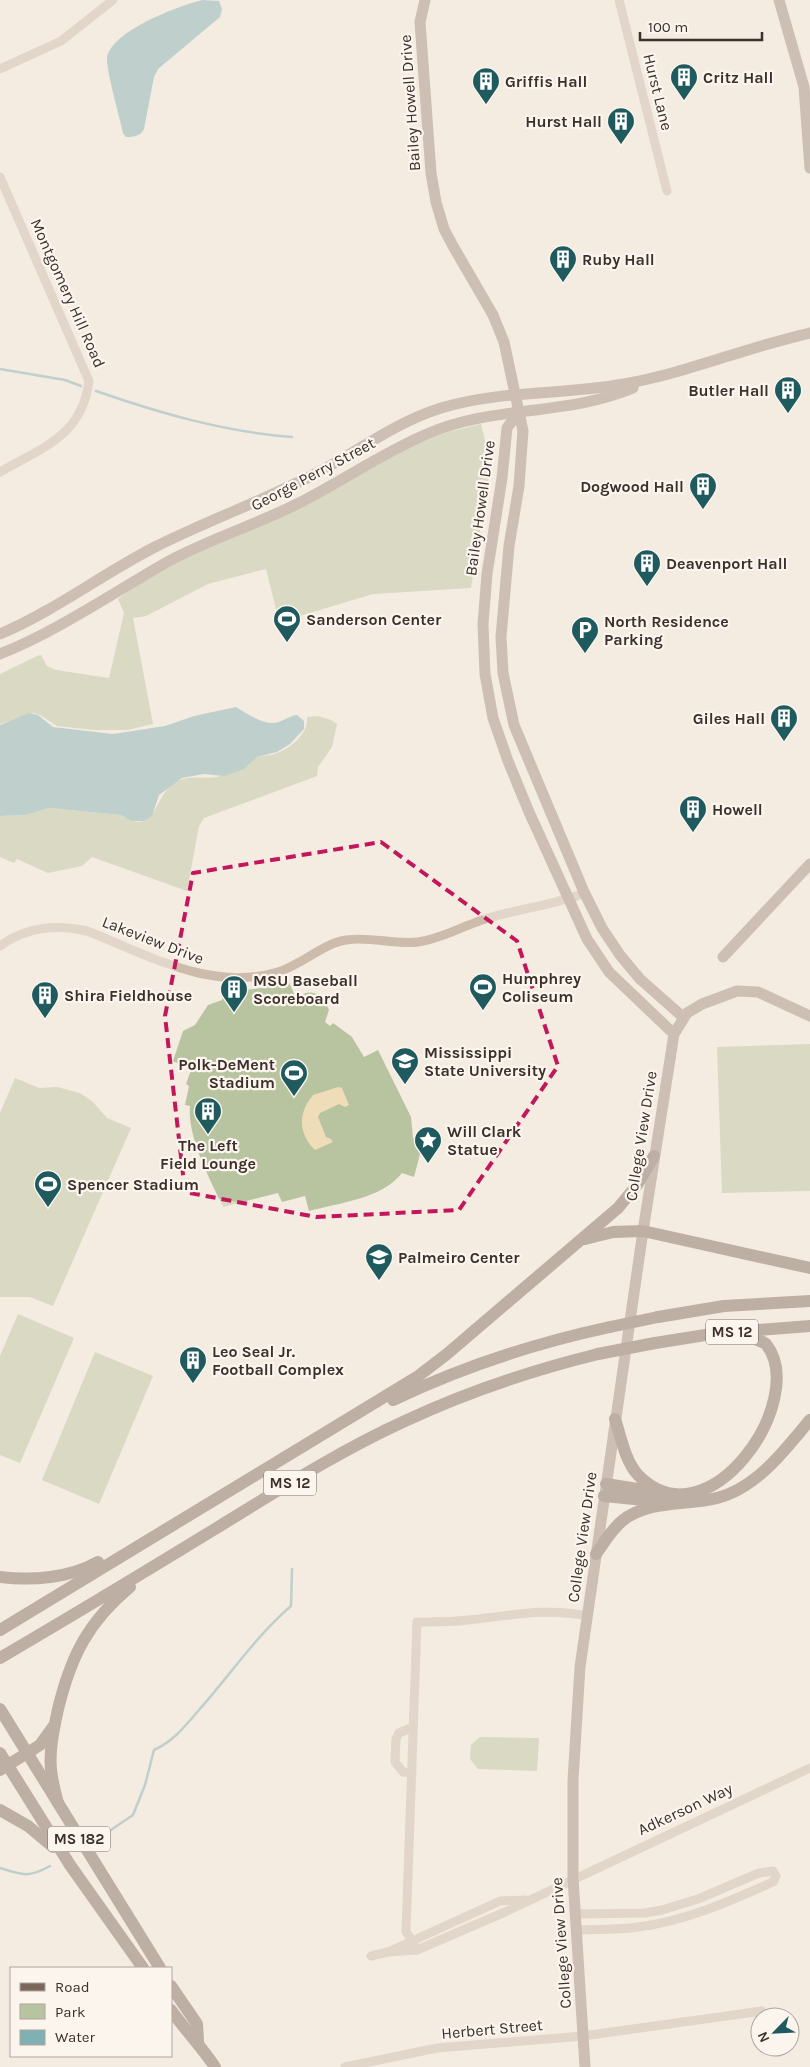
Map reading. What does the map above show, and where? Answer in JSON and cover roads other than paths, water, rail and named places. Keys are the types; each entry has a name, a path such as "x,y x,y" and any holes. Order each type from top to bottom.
{"main road":[{"path":"345,1422 417,1377 447,1354 579,1242 618,1208 637,1186 654,1156"},
{"path":"579,1242 613,1232 643,1231 810,1268"},
{"name":"MS 12","path":"0,1630 345,1422 470,1367 552,1341 658,1317 724,1306 810,1301"},
{"name":"MS 12","path":"1,1657 294,1480 406,1420 531,1372 598,1354 718,1333 810,1326"},
{"path":"718,1333 751,1338 767,1344 789,1367"},
{"path":"615,1419 624,1448 637,1473 664,1493"},
{"path":"596,1554 612,1530 626,1518 641,1510 706,1501 740,1488 776,1459 810,1420"},
{"path":"605,1490 695,1493 730,1482 762,1460 788,1428"},
{"path":"605,1490 681,1504"},
{"path":"58,1803 51,1761 54,1724 74,1658 81,1642 98,1618 130,1586 215,1529"},
{"path":"0,1577 37,1578 80,1570 132,1543 159,1533"},
{"name":"MS 182","path":"0,1709 159,1967"},
{"path":"4,1768 40,1745 54,1724"},
{"name":"MS 182","path":"0,1753 4,1768 142,1967"},
{"path":"0,1810 42,1836 70,1865"},
{"path":"172,1988 196,2024 198,2041"},
{"path":"172,2011 187,2033 198,2041 214,2067"}],"street":[{"path":"0,69 61,41 113,0"},
{"name":"Bailey Howell Drive","path":"425,0 420,22 431,174 436,202 444,229 493,315 504,342 523,431 522,456 503,604 501,637 503,673 514,725 585,894 602,928 620,955 640,979 683,1017"},
{"name":"Hurst Lane","path":"619,0 667,191"},
{"path":"779,0 804,87 810,168"},
{"name":"Montgomery Hill Road","path":"0,177 89,381 86,401 80,414 68,431 0,472"},
{"name":"George Perry Street","path":"0,634 56,606 152,548 267,499 319,472 383,433 440,408 517,396 623,385 660,376 781,339 810,333"},
{"name":"George Perry Street","path":"0,654 189,551 297,504 382,455 427,434 454,423 484,416 592,402 628,390 660,376"},
{"name":"Bailey Howell Drive","path":"518,413 507,428 502,478 487,574 483,624 484,674 493,718 508,762 567,900 587,940 609,972 674,1034"},
{"path":"723,957 810,864"},
{"name":"Lakeview Drive","path":"0,946 19,935 45,927 75,928 87,931 174,967 204,976 249,978 291,968 343,940 359,938 420,942 446,935 496,916 567,900 585,894"},
{"path":"683,1017 702,1004 719,996 737,991 752,991 810,1016"},
{"name":"College View Drive","path":"585,2067 577,1914 573,1878 573,1780 580,1667 654,1156 674,1034 683,1017"},
{"path":"417,1950 410,1941 406,1930 418,1622 467,1620 536,1612 573,1613 587,1616"},
{"path":"412,1773 403,1772 395,1762 396,1739 399,1733 413,1727"},
{"name":"Adkerson Way","path":"417,1950 810,1768"},
{"path":"577,1914 652,1912 687,1903 765,1871 773,1871 776,1876 773,1882 723,1904 667,1922 627,1928 577,1930"},
{"path":"388,1952 500,1901 528,1900"},
{"path":"371,1956 388,1952 417,1950"},
{"name":"Herbert Street","path":"345,2067 437,2048 583,2036 750,2013"}],"water":[{"path":"203,0 219,1 222,9 220,17 158,69 154,77 144,129 137,136 126,137 123,133 107,64 111,48 120,38 148,21 179,7"},
{"path":"236,707 254,718 269,723 297,715 304,721 304,729 290,744 277,752 257,757 244,769 224,776 204,774 182,778 159,795 152,816 144,821 131,821 121,815 49,808 26,815 0,816 0,725 29,713 38,715 53,727 113,734 165,726 194,716"}],"waterway":[{"path":"0,369 65,380 81,386"},
{"path":"96,391 144,407 217,426 292,437"},
{"path":"96,1840 133,1815 145,1785 154,1750 168,1742 184,1727 255,1643 291,1606 292,1569"},
{"path":"0,1868 31,1874 50,1866"}],"place":[{"name":"Critz Hall","path":"684,101"},
{"name":"Griffis Hall","path":"486,105"},
{"name":"Hurst Hall","path":"621,145"},
{"name":"Ruby Hall","path":"563,283"},
{"name":"Butler Hall","path":"788,414"},
{"name":"Dogwood Hall","path":"703,510"},
{"name":"Deavenport Hall","path":"647,587"},
{"name":"Sanderson Center","path":"287,643"},
{"name":"North Residence Parking","path":"585,654"},
{"name":"Giles Hall","path":"784,742"},
{"name":"Howell","path":"693,833"},
{"name":"Humphrey Coliseum","path":"483,1011"},
{"name":"MSU Baseball Scoreboard","path":"234,1013"},
{"name":"Shira Fieldhouse","path":"45,1019"},
{"name":"Mississippi State University","path":"405,1085"},
{"name":"Polk-DeMent Stadium","path":"294,1097"},
{"name":"The Left Field Lounge","path":"208,1135"},
{"name":"Will Clark Statue","path":"428,1164"},
{"name":"Spencer Stadium","path":"48,1208"},
{"name":"Palmeiro Center","path":"379,1281"},
{"name":"Leo Seal Jr. Football Complex","path":"193,1384"}]}
